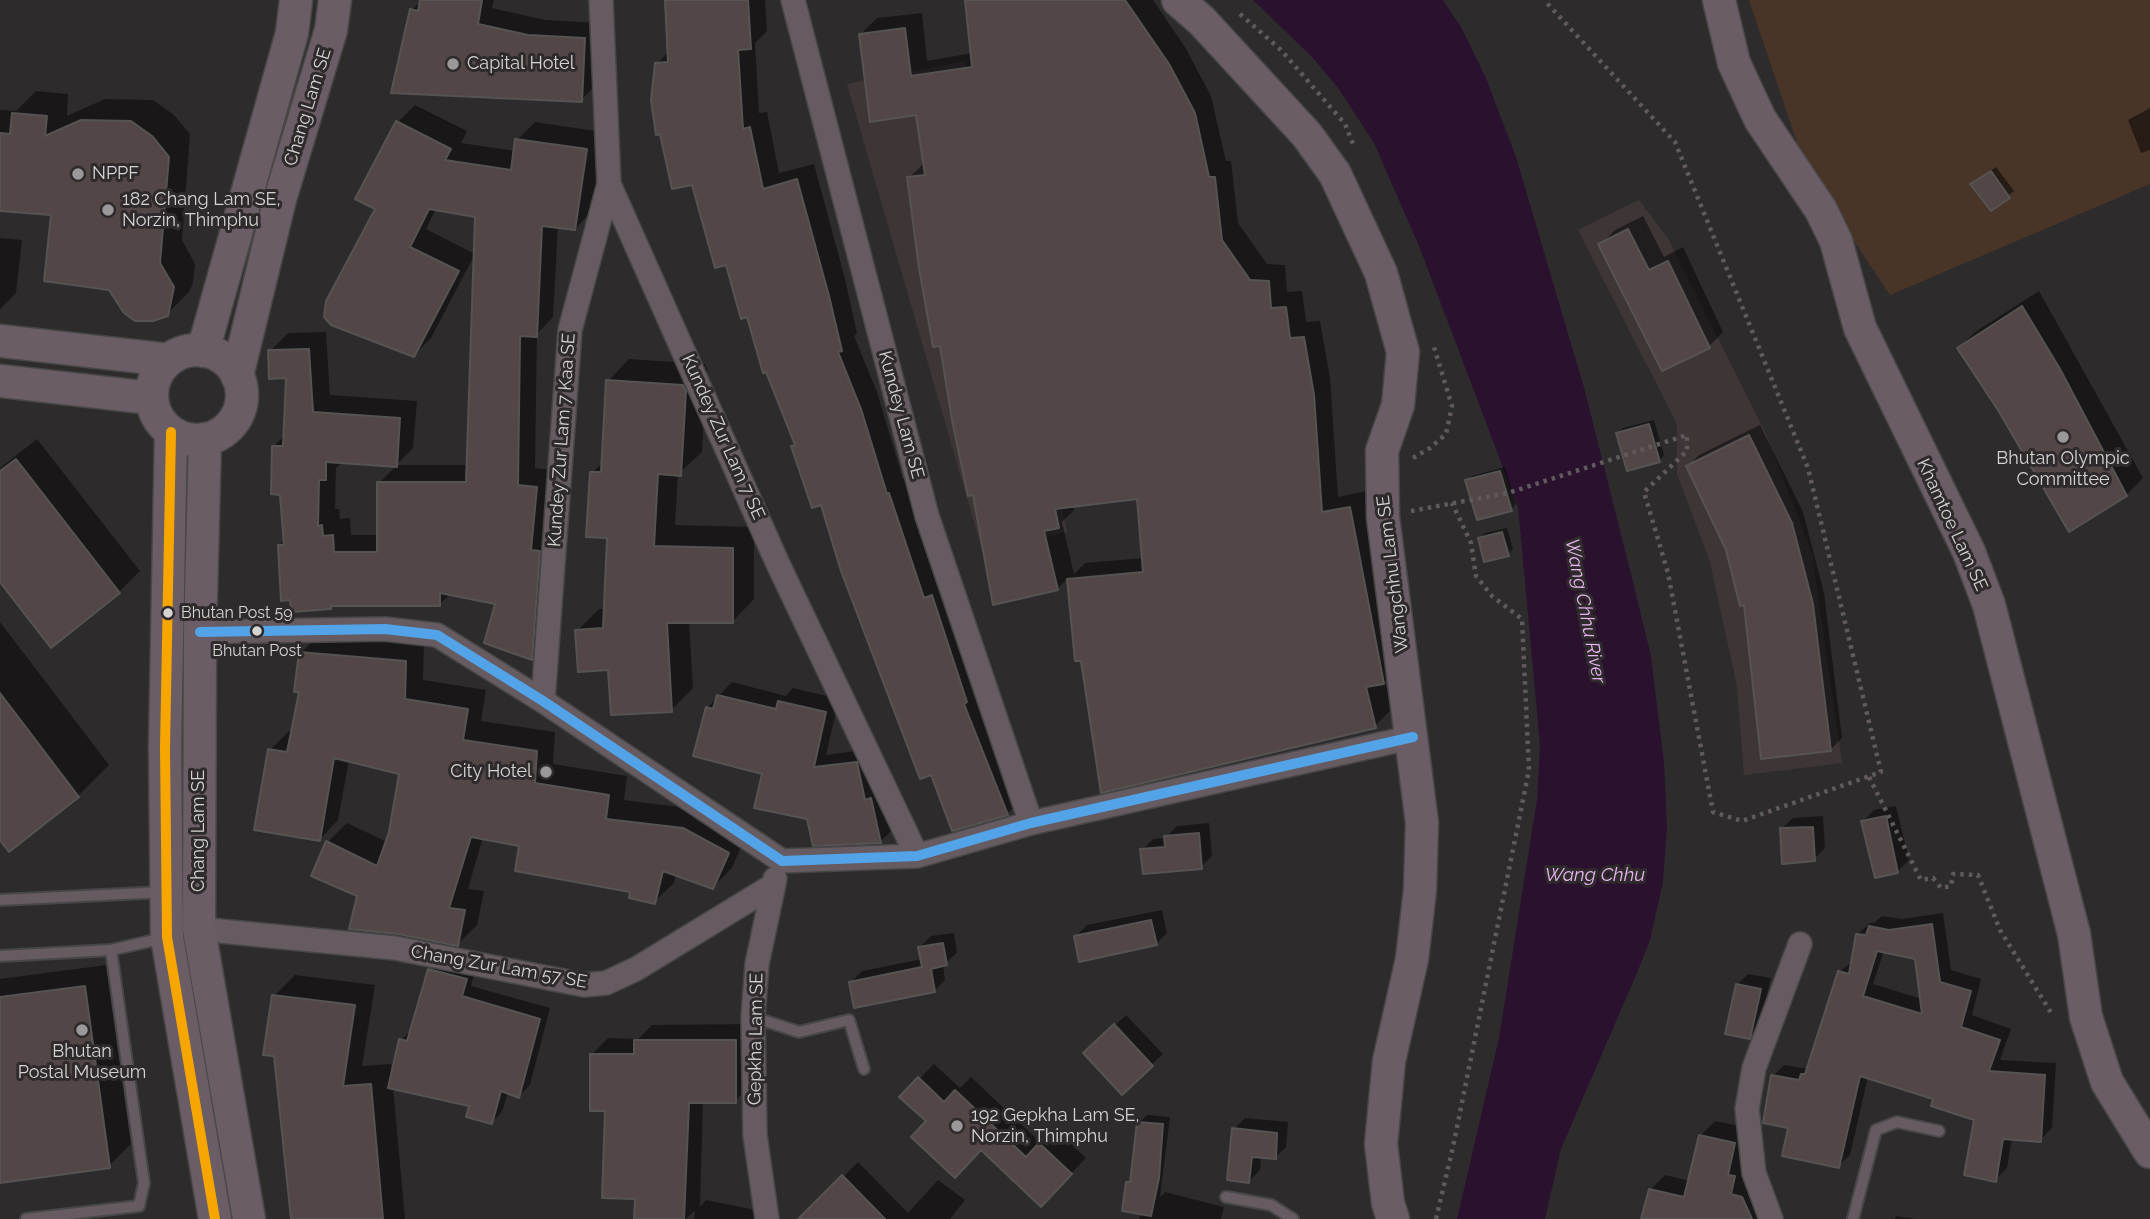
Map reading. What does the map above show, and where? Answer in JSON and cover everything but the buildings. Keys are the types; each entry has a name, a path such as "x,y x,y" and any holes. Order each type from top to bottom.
{"main road":[{"name":"Chang Lam SE","path":"203,351 292,33 296,0"},
{"name":"Chang Lam SE","path":"237,376 280,199 331,30 335,0"},
{"name":"Wangchhu Lam SE","path":"1178,0 1202,21 1307,135 1335,174 1381,273 1404,352 1398,405 1382,452 1383,517 1422,823 1420,890 1412,959 1389,1062 1381,1144 1388,1203 1393,1219"},
{"name":"Khamtoe Lam SE","path":"1719,0 1734,64 1760,119 1821,210 1836,241 1860,328 1969,552 1989,605 2074,934 2086,1017 2107,1082 2150,1152"},
{"path":"0,341 169,360"},
{"path":"203,351 223,359 237,376 241,402 237,415 218,435 205,439 181,438 171,432 155,413 151,398 156,377 169,360 179,354 203,351"},
{"path":"0,381 151,398"},
{"name":"Chang Lam SE","path":"171,432 165,747 167,937 215,1219"},
{"name":"Chang Lam SE","path":"205,439 200,632 199,929 249,1219"}],"street":[{"name":"Kundey Zur Lam 7 SE","path":"601,0 609,184 778,564 917,856"},
{"name":"Kundey Lam SE","path":"793,0 927,516 1031,823"},
{"name":"Kundey Zur Lam 7 Kaa SE","path":"543,701 570,330 609,184"},
{"path":"200,632 385,629 437,635 543,701 782,861 917,856 1031,823 1413,737"},
{"name":"Gepkha Lam SE","path":"767,1219 755,1135 753,1017 757,964 772,886 782,861"},
{"name":"Chang Zur Lam 57 SE","path":"199,929 394,948 584,985 606,983 636,969 772,886"},
{"path":"1771,1219 1754,1173 1747,1109 1754,1068 1800,944"}],"lane":[{"path":"0,900 166,892"},
{"path":"0,956 111,950 167,937"},
{"path":"26,1219 139,1206 144,1183 111,950"},
{"path":"753,1017 799,1032 849,1020 864,1069"},
{"path":"1853,1219 1876,1130 1897,1122 1939,1132"},
{"path":"1226,1197 1271,1205 1293,1219"}],"path":[{"path":"1383,517 1508,493 1687,435 1687,452 1644,492 1668,573 1713,811 1742,821 1881,772 1808,468 1675,142 1544,0"},
{"path":"1436,1219 1529,771 1522,620 1492,596 1476,576 1471,543 1452,503"},
{"path":"1869,777 1921,880 1933,878 1941,888 1951,886 1953,874 1978,875 2000,930 2056,1020 2094,1042"}],"shaded area":[{"path":"1749,0 2150,0 2150,184 1890,295 1806,169"},
{"path":"965,61 1067,532 983,553 847,84"},
{"path":"1639,200 1669,240 1765,432 1812,552 1842,763 1744,775 1737,686 1710,562 1677,474 1677,424 1578,230"}],"water":[{"name":"Wang Chhu","path":"1253,0 1443,0 1461,27 1486,78 1516,157 1585,391 1651,656 1664,762 1667,828 1663,882 1650,940 1561,1149 1545,1219 1457,1219 1499,1038 1537,799 1540,745 1518,507 1419,246 1374,143 1338,88 1313,58"}],"transit line":[{"path":"171,432 165,747 167,937 215,1219"},
{"path":"200,632 385,629 437,635 543,701 782,861 917,856 1031,823 1413,737"}],"place":[{"name":"Capital Hotel","path":"453,64"},
{"name":"NPPF","path":"78,174"},
{"name":"182 Chang Lam SE, Norzin, Thimphu","path":"108,210"},
{"name":"Bhutan Olympic Committee","path":"2063,437"},
{"name":"Bhutan Post 59","path":"168,613"},
{"name":"Bhutan Post","path":"257,631"},
{"name":"City Hotel","path":"546,772"},
{"name":"Bhutan Postal Museum","path":"82,1030"},
{"name":"192 Gepkha Lam SE, Norzin, Thimphu","path":"957,1126"}],"water label":[{"name":"Wang Chhu River","path":"1585,611"}]}
